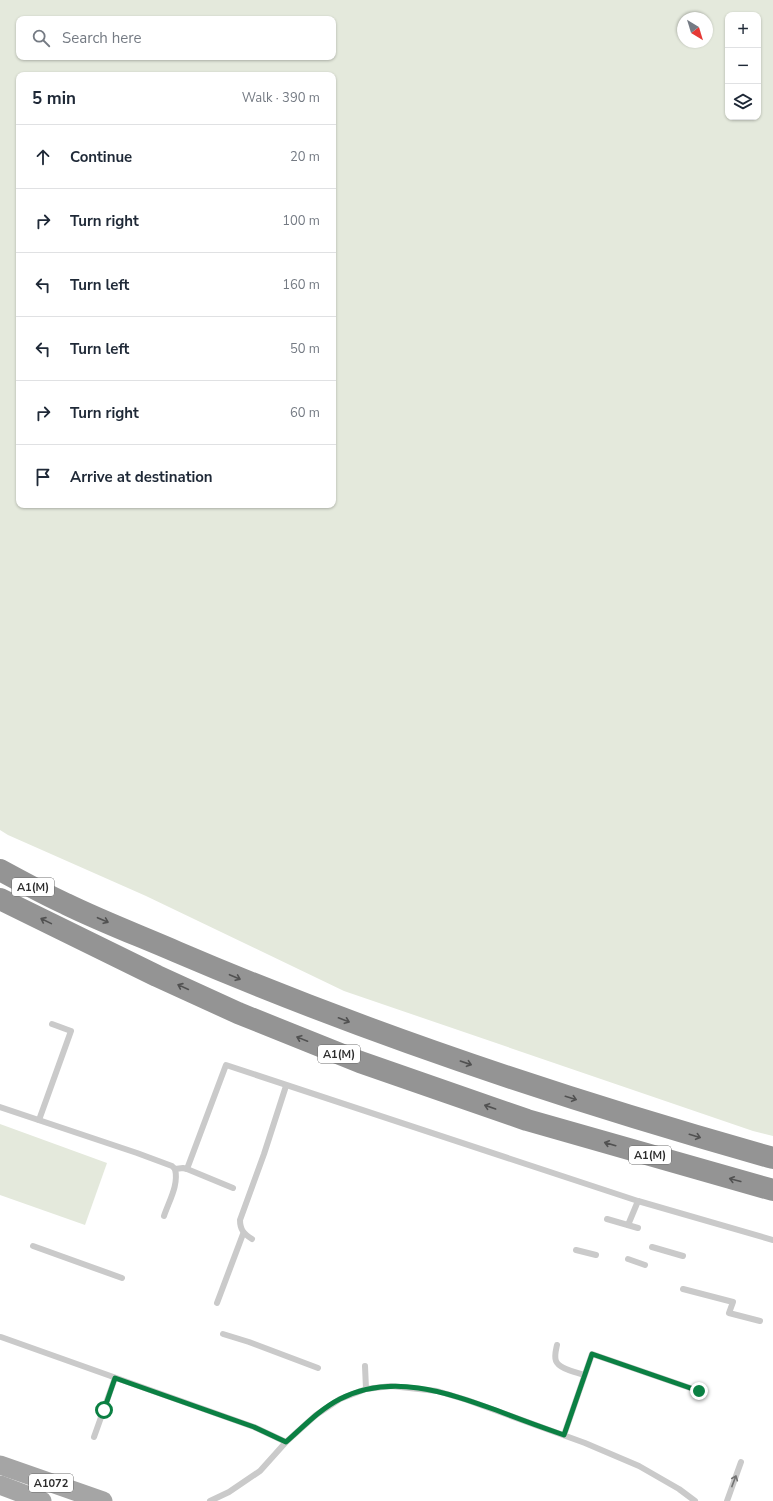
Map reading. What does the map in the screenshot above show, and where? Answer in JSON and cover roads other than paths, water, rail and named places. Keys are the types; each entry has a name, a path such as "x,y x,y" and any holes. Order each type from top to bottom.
{"highway":[{"name":"A1(M)","path":"0,870 67,904 255,986 365,1028 533,1087 773,1158"},
{"name":"A1(M)","path":"0,899 157,976 238,1013 360,1062 527,1120 773,1190"}],"main road":[{"name":"A1072","path":"0,1464 103,1501"},
{"name":"A1072","path":"0,1486 42,1501"}],"lane":[{"path":"39,1120 71,1031 52,1024"},
{"path":"187,1169 226,1065 638,1202 773,1240"},
{"path":"252,1239 243,1234 240,1227 240,1220 264,1154 286,1086"},
{"path":"0,1106 172,1166 175,1169 177,1176 164,1216"},
{"path":"175,1169 187,1169 234,1188"},
{"path":"628,1225 638,1202"},
{"path":"607,1219 638,1228"},
{"path":"217,1303 243,1234"},
{"path":"33,1246 122,1278"},
{"path":"652,1247 683,1256"},
{"path":"576,1250 596,1255"},
{"path":"628,1258 645,1265"},
{"path":"683,1289 733,1302 729,1313 760,1321"},
{"path":"223,1334 249,1342 318,1368"},
{"path":"0,1337 254,1427 286,1442"},
{"path":"557,1345 555,1356 559,1366 584,1375"},
{"path":"564,1435 592,1354 699,1391"},
{"path":"365,1366 366,1389"},
{"path":"94,1437 115,1378"},
{"path":"210,1501 229,1492 260,1471 286,1442 316,1415 340,1399 366,1389 391,1386 437,1391 467,1400 564,1435 640,1466 679,1489 695,1501"},
{"path":"727,1501 742,1462"}]}
